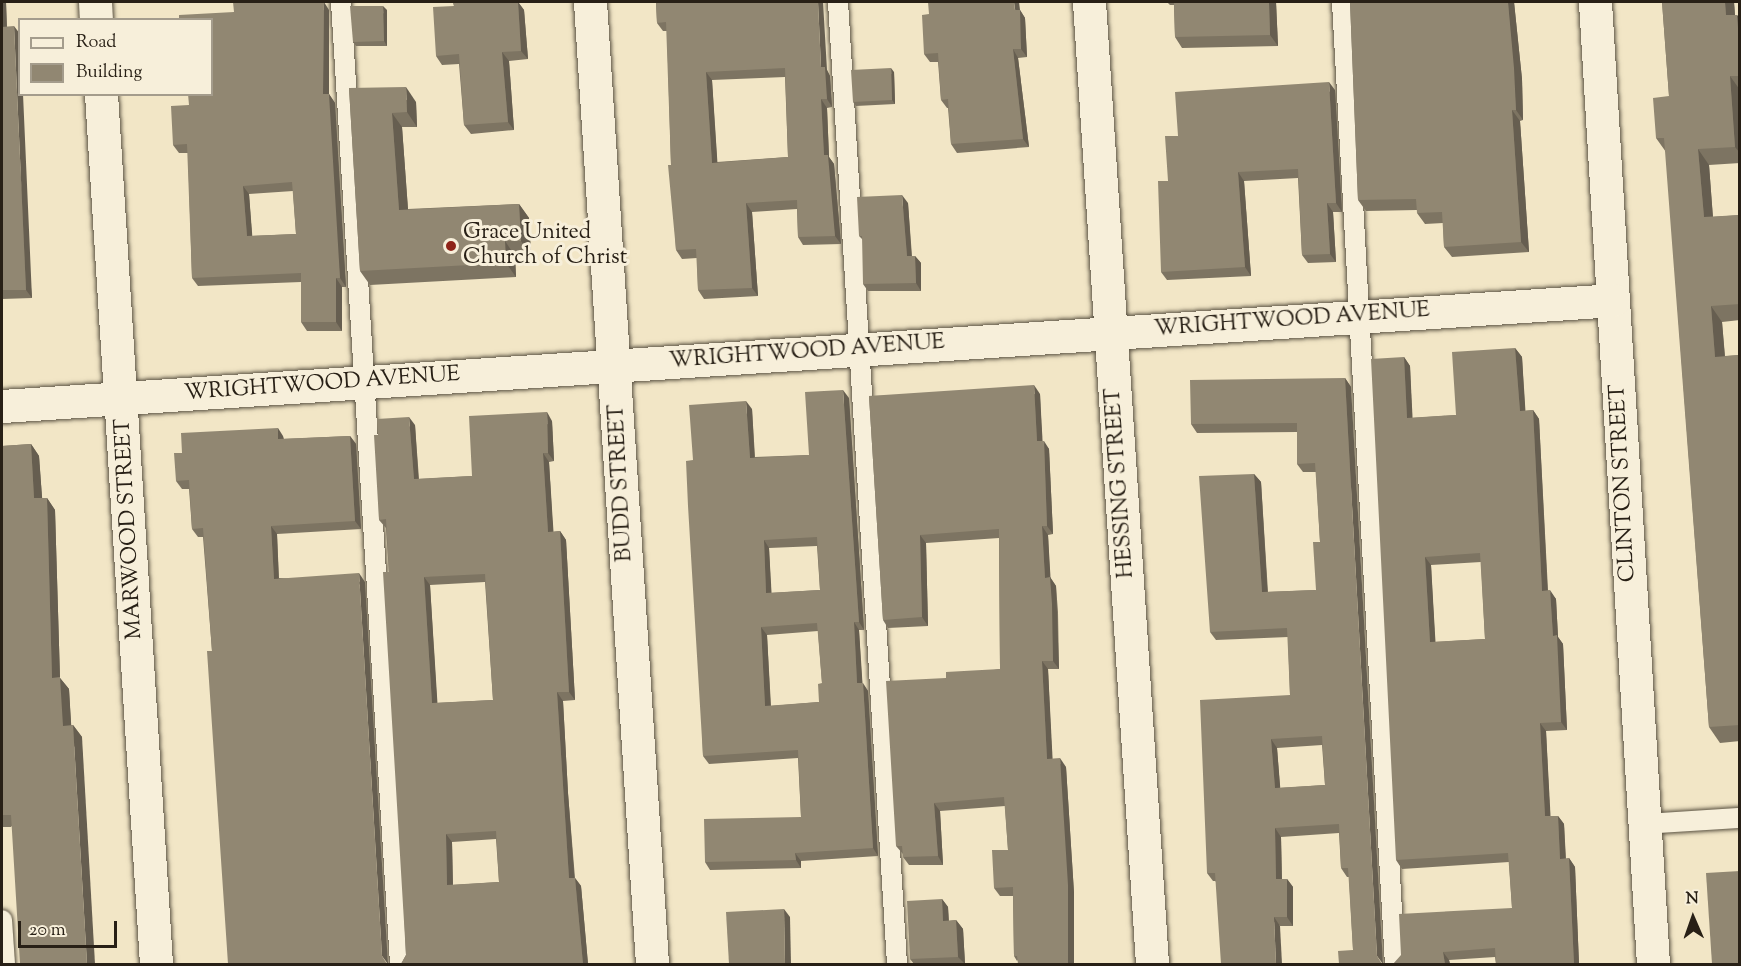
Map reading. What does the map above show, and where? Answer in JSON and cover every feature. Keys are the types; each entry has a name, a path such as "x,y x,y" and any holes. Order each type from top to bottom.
{"street":[{"path":"95,2 96,18"},
{"name":"BUDD STREET","path":"590,2 615,366 651,964"},
{"name":"HESSING STREET","path":"1089,2 1152,964"},
{"name":"CLINTON STREET","path":"1594,2 1653,964"},
{"name":"MARWOOD STREET","path":"101,96 156,964"},
{"name":"WRIGHTWOOD AVENUE","path":"2,406 1613,300"}],"lane":[{"path":"341,2 362,382 400,964"},
{"path":"838,2 897,964"},
{"path":"1342,2 1395,964"},
{"path":"1644,824 1740,818"},
{"path":"2,920 5,964"}],"building":[{"path":"233,2 324,2 323,94 329,94 340,278 336,278 336,322 301,322 301,273 192,278 187,144 173,145 171,106 189,105 188,96 213,96 213,18 179,18 179,15 234,12","holes":["292,182 296,234 247,236 243,186"]},
{"path":"453,2 518,2 521,51 502,52 508,122 464,125 459,54 436,56 433,7 454,6"},
{"path":"656,2 818,2 821,67 825,67 827,99 821,99 824,155 828,155 835,236 798,237 797,200 746,203 752,288 698,290 696,249 676,250 668,165 671,165 666,22 657,23","holes":["785,68 788,157 712,163 706,72"]},
{"path":"928,2 1014,2 1015,10 1020,10 1021,49 1013,49 1023,139 951,144 948,99 941,100 938,53 924,54 922,15 929,14"},
{"path":"1174,2 1269,2 1270,35 1175,37"},
{"path":"1350,2 1508,2 1514,68 1516,110 1512,110 1521,242 1444,247 1442,212 1417,213 1416,199 1358,200"},
{"path":"1662,2 1725,2 1726,15 1737,15 1740,76 1730,76 1735,147 1698,149 1704,217 1740,215 1740,304 1711,306 1715,357 1740,355 1740,725 1709,727 1664,138 1656,138 1653,98 1669,96"},
{"path":"350,6 383,6 384,41 353,42"},
{"path":"14,26 26,290 2,290 2,27"},
{"path":"891,68 892,100 853,102 851,70"},
{"path":"1329,82 1336,203 1327,203 1330,254 1302,255 1298,169 1238,172 1245,267 1161,272 1158,181 1168,181 1165,136 1178,136 1175,92"},
{"path":"406,87 407,112 392,113 399,210 519,204 521,241 505,241 506,263 360,271 349,88"},
{"path":"902,195 907,256 915,256 916,283 863,284 862,236 859,236 857,197"},
{"path":"1515,348 1520,411 1533,410 1542,591 1550,590 1553,636 1557,635 1561,722 1540,723 1545,816 1558,816 1560,859 1569,858 1574,964 1496,964 1495,948 1443,952 1445,964 1393,964 1401,955 1399,914 1512,908 1508,853 1396,860 1371,359 1404,357 1407,418 1456,415 1452,352","holes":["1480,553 1485,639 1430,642 1425,557"]},
{"path":"1345,378 1377,956 1382,964 1339,964 1338,951 1353,950 1348,868 1341,868 1339,824 1275,828 1276,879 1287,879 1287,917 1274,917 1276,964 1221,964 1215,873 1207,873 1200,700 1290,695 1287,628 1210,632 1199,476 1254,474 1262,592 1316,590 1313,542 1320,542 1315,463 1297,464 1297,423 1191,424 1190,380","holes":["1322,736 1325,785 1275,788 1271,739"]},
{"path":"1034,385 1037,441 1044,441 1047,526 1042,526 1045,578 1050,577 1052,604 1053,661 1042,661 1047,759 1060,758 1068,885 1068,964 1018,964 1017,956 1014,956 1013,887 994,888 992,850 1008,850 1004,797 934,803 938,856 903,857 902,846 896,846 886,681 946,678 946,672 1000,669 999,529 920,535 922,617 883,620 869,396"},
{"path":"843,390 859,622 854,622 857,683 863,683 873,848 795,853 796,860 705,862 704,819 801,817 798,750 703,756 686,461 693,460 689,405 746,401 750,458 809,455 805,392","holes":["817,537 820,590 766,593 764,540","817,623 822,683 818,684 819,702 765,706 761,627"]},
{"path":"547,412 548,453 543,453 548,532 560,531 569,692 557,692 569,878 575,878 583,964 401,964 406,955 383,572 389,572 386,519 379,520 374,435 378,435 377,419 409,417 414,479 472,476 469,416","holes":["485,574 493,700 432,703 424,577","496,831 499,882 447,885 446,834"]},
{"path":"278,428 278,439 350,436 355,521 271,526 274,579 359,573 382,956 387,964 228,964 207,651 212,651 203,528 192,529 189,480 176,481 174,453 182,453 181,433"},
{"path":"31,444 34,498 47,498 52,678 60,677 63,726 73,725 87,964 20,964 11,815 2,815 2,446"},
{"path":"1740,871 1740,964 1712,964 1706,873"},
{"path":"942,899 943,921 956,920 958,957 910,959 907,901"},
{"path":"784,909 785,964 729,964 726,912"}],"place":[{"name":"Grace United Church of Christ","path":"451,246"}]}
